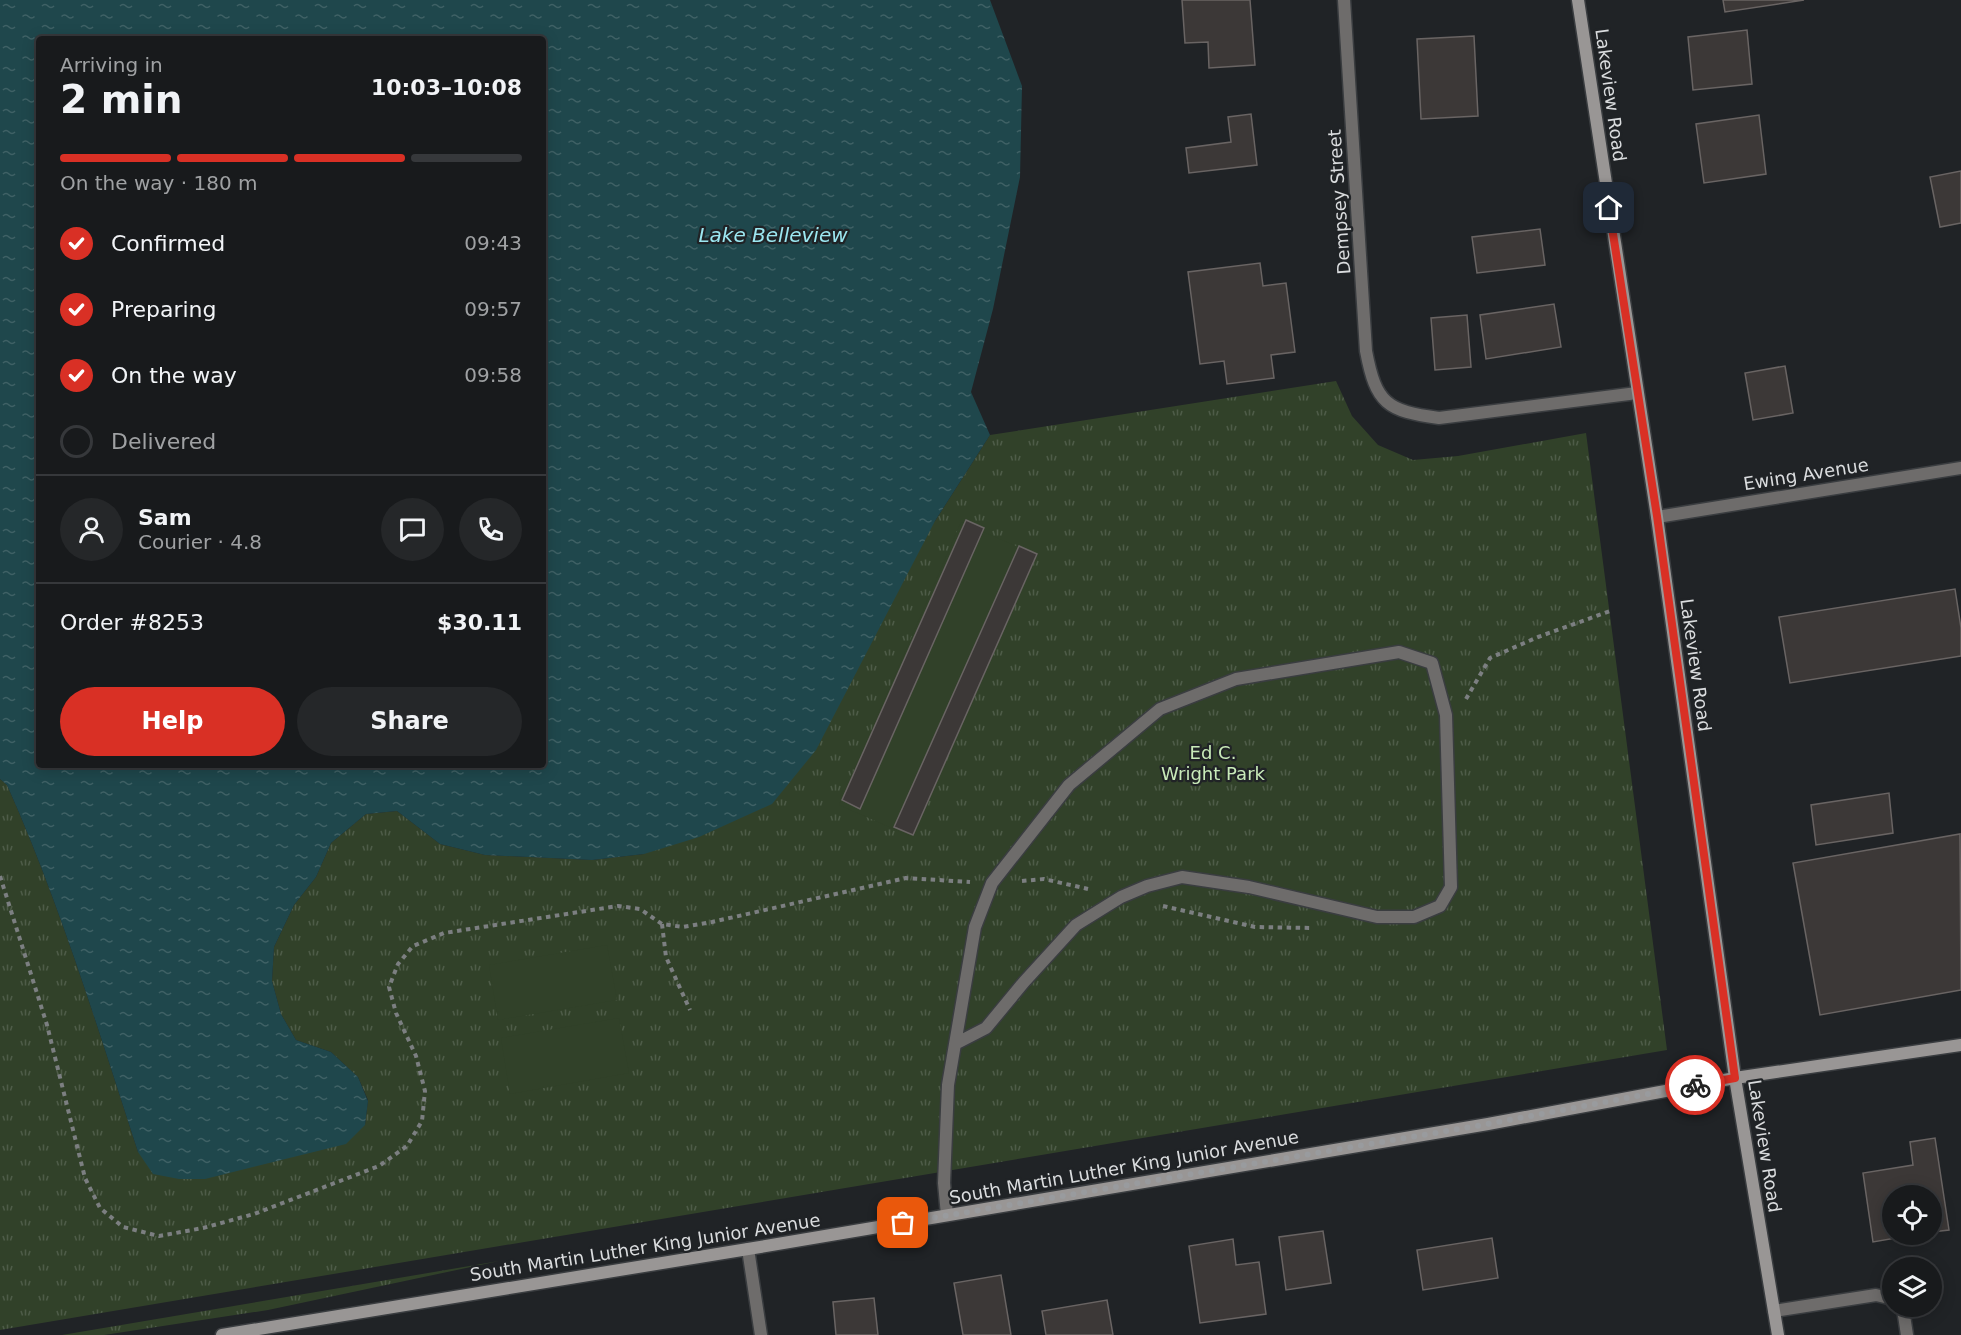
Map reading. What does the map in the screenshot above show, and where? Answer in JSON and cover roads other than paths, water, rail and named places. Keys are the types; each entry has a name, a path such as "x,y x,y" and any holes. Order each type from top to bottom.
{"street":[{"name":"Dempsey Street","path":"1344,0 1366,351 1371,377 1382,399 1407,414 1439,418 1637,393"},
{"name":"Lakeview Road","path":"1578,0 1657,516 1735,1078 1778,1335"},
{"name":"Ewing Avenue","path":"1657,516 1961,468"},
{"path":"947,1215 944,1183 948,1085 955,1044 975,927 992,883 1070,785 1160,709 1236,679 1399,652 1432,663 1446,715 1451,887 1440,906 1414,917 1377,917 1249,887 1182,877 1147,886 1121,897 1076,925 986,1028 955,1044"},
{"name":"South Martin Luther King Junior Avenue","path":"222,1335 1488,1124 1735,1078 1961,1045"},
{"path":"748,1249 761,1335"},
{"path":"1774,1311 1876,1295 1882,1296"},
{"path":"1904,1317 1907,1335"}],"water":[{"name":"Lake Belleview","path":"0,0 990,0 1022,86 1020,177 993,309 971,392 990,435 935,521 816,750 772,804 699,837 644,854 592,860 485,855 440,844 397,811 366,814 331,843 316,877 294,905 274,947 272,981 281,1014 296,1040 331,1052 358,1077 368,1101 365,1125 346,1144 205,1179 179,1179 153,1174 138,1152 77,967 44,875 7,785 0,779"}],"park label":[{"name":"Ed C. Wright Park","path":"1213,762"}]}
